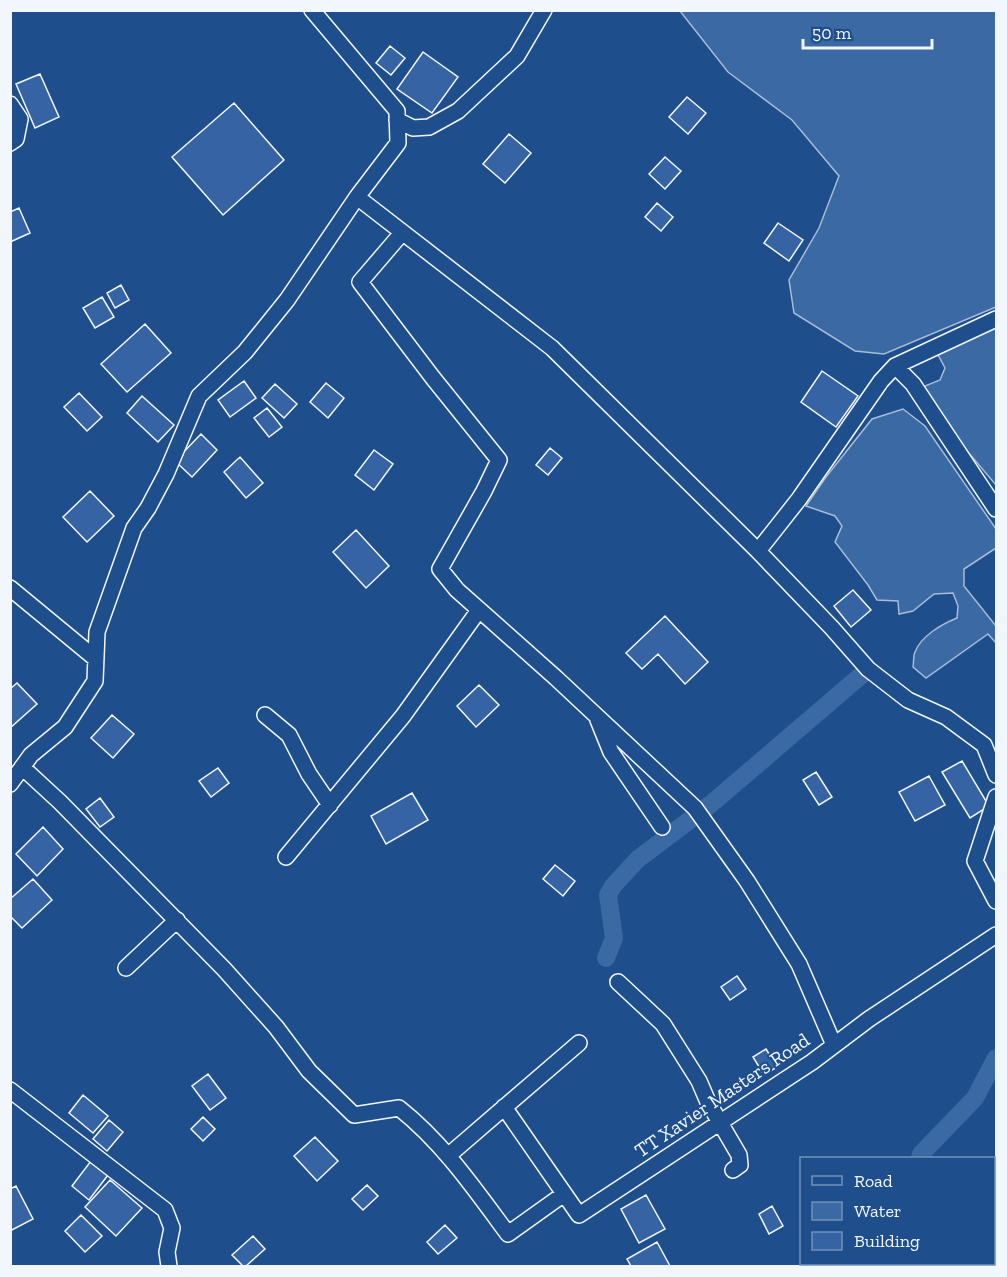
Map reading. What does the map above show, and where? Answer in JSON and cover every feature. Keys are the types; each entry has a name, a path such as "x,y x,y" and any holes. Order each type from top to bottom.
{"street":[{"path":"10,784 31,755 65,727 95,681 97,632 135,528 166,474 199,396 245,352 286,300 357,197 398,143 397,111 312,10"},
{"path":"397,120 413,128 429,127 458,111 517,56 544,10"},
{"path":"10,104 20,119 16,139 10,143"},
{"path":"357,197 552,348 758,551 868,669 908,700 946,717 984,745 996,775"},
{"path":"402,233 360,282 499,460 440,569 457,590 596,715 700,814 747,880 799,964 834,1046"},
{"path":"758,551 806,490 881,381 895,366 996,319"},
{"path":"895,366 913,384 996,509"},
{"path":"10,588 96,658"},
{"path":"286,857 403,716 479,610"},
{"path":"265,715 289,735 309,774 330,805"},
{"path":"596,715 612,752 662,827"},
{"path":"22,767 177,920 276,1028 309,1071 354,1115 399,1108 421,1125 449,1155 508,1234 564,1194"},
{"path":"996,797 975,861 996,901"},
{"path":"126,968 177,920"},
{"name":"TT Xavier Masters Road","path":"504,1107 579,1215 812,1062 869,1019 996,935"},
{"path":"618,982 663,1024 699,1081 719,1122 739,1155 740,1165 733,1170"},
{"path":"449,1155 579,1042"},
{"path":"10,1090 165,1210 172,1228 167,1252 169,1266"}],"water":[{"path":"680,11 996,11 996,307 884,354 855,351 794,313 789,280 819,228 839,176 792,120 728,72"},
{"path":"996,324 996,485 962,445 920,388 940,380 945,368 936,351"},
{"path":"903,409 925,426 996,529 996,548 964,569 964,586 996,626 996,643 988,634 926,678 913,667 914,654 927,636 957,618 958,606 953,593 934,594 913,611 899,614 898,601 877,600 835,542 842,526 835,516 806,506 872,419"}],"building":[{"path":"390,46 405,58 391,75 376,63"},
{"path":"423,52 458,77 432,113 397,89"},
{"path":"40,74 59,117 35,128 16,84"},
{"path":"687,97 706,113 688,134 669,117"},
{"path":"234,103 284,160 223,215 172,157"},
{"path":"509,134 531,153 505,183 483,164"},
{"path":"665,157 681,171 665,189 649,174"},
{"path":"657,203 673,217 661,231 645,217"},
{"path":"19,208 30,233 10,242 10,212"},
{"path":"778,223 803,240 789,261 764,243"},
{"path":"121,285 129,300 115,308 107,293"},
{"path":"102,297 114,317 95,328 83,308"},
{"path":"145,324 171,353 127,392 101,364"},
{"path":"822,371 858,396 836,427 801,402"},
{"path":"244,381 256,398 230,417 218,400"},
{"path":"326,383 344,398 328,418 310,402"},
{"path":"275,384 297,404 284,418 262,398"},
{"path":"79,393 102,417 87,431 64,407"},
{"path":"142,396 174,425 158,442 127,413"},
{"path":"267,408 282,427 269,437 254,418"},
{"path":"201,434 217,450 192,477 175,461"},
{"path":"550,448 562,458 548,475 536,465"},
{"path":"374,450 393,464 374,490 355,475"},
{"path":"240,457 263,483 246,498 224,472"},
{"path":"90,491 114,516 87,542 63,517"},
{"path":"356,530 389,566 366,588 333,552"},
{"path":"853,590 871,610 851,627 834,606"},
{"path":"665,616 708,662 685,684 658,654 642,669 626,653"},
{"path":"17,683 37,704 10,728 10,689"},
{"path":"479,685 499,705 476,727 457,706"},
{"path":"112,715 134,734 113,758 91,738"},
{"path":"962,761 989,806 970,818 942,772"},
{"path":"218,768 229,783 211,797 199,781"},
{"path":"816,772 832,797 819,805 803,780"},
{"path":"929,776 945,805 915,821 899,792"},
{"path":"412,793 428,820 386,844 371,816"},
{"path":"100,798 114,817 100,827 86,809"},
{"path":"43,827 63,849 37,876 16,854"},
{"path":"555,865 575,881 563,896 543,879"},
{"path":"33,879 52,900 22,928 10,916 10,899"},
{"path":"737,976 746,989 730,1000 721,987"},
{"path":"766,1049 777,1067 764,1075 753,1057"},
{"path":"208,1074 226,1098 210,1110 192,1086"},
{"path":"83,1095 108,1116 93,1133 69,1113"},
{"path":"203,1117 215,1129 203,1141 191,1129"},
{"path":"109,1120 123,1132 107,1151 93,1139"},
{"path":"315,1137 338,1161 317,1181 294,1156"},
{"path":"91,1161 108,1175 89,1200 72,1186"},
{"path":"110,1180 142,1208 116,1236 85,1207"},
{"path":"367,1185 378,1196 363,1210 352,1199"},
{"path":"16,1186 33,1219 10,1231 10,1189"},
{"path":"646,1195 665,1229 639,1243 621,1209"},
{"path":"772,1206 783,1226 769,1234 759,1214"},
{"path":"81,1215 102,1236 85,1252 65,1231"},
{"path":"445,1225 457,1238 438,1254 427,1242"},
{"path":"253,1236 265,1249 246,1266 243,1266 232,1255"},
{"path":"657,1242 670,1266 631,1266 627,1259"},
{"path":"995,1244 996,1266 962,1266 995,1265"}],"waterway":[{"path":"606,958 614,938 608,895 613,886 638,859 711,804 865,672"},
{"path":"920,1157 975,1098 996,1058"}]}
